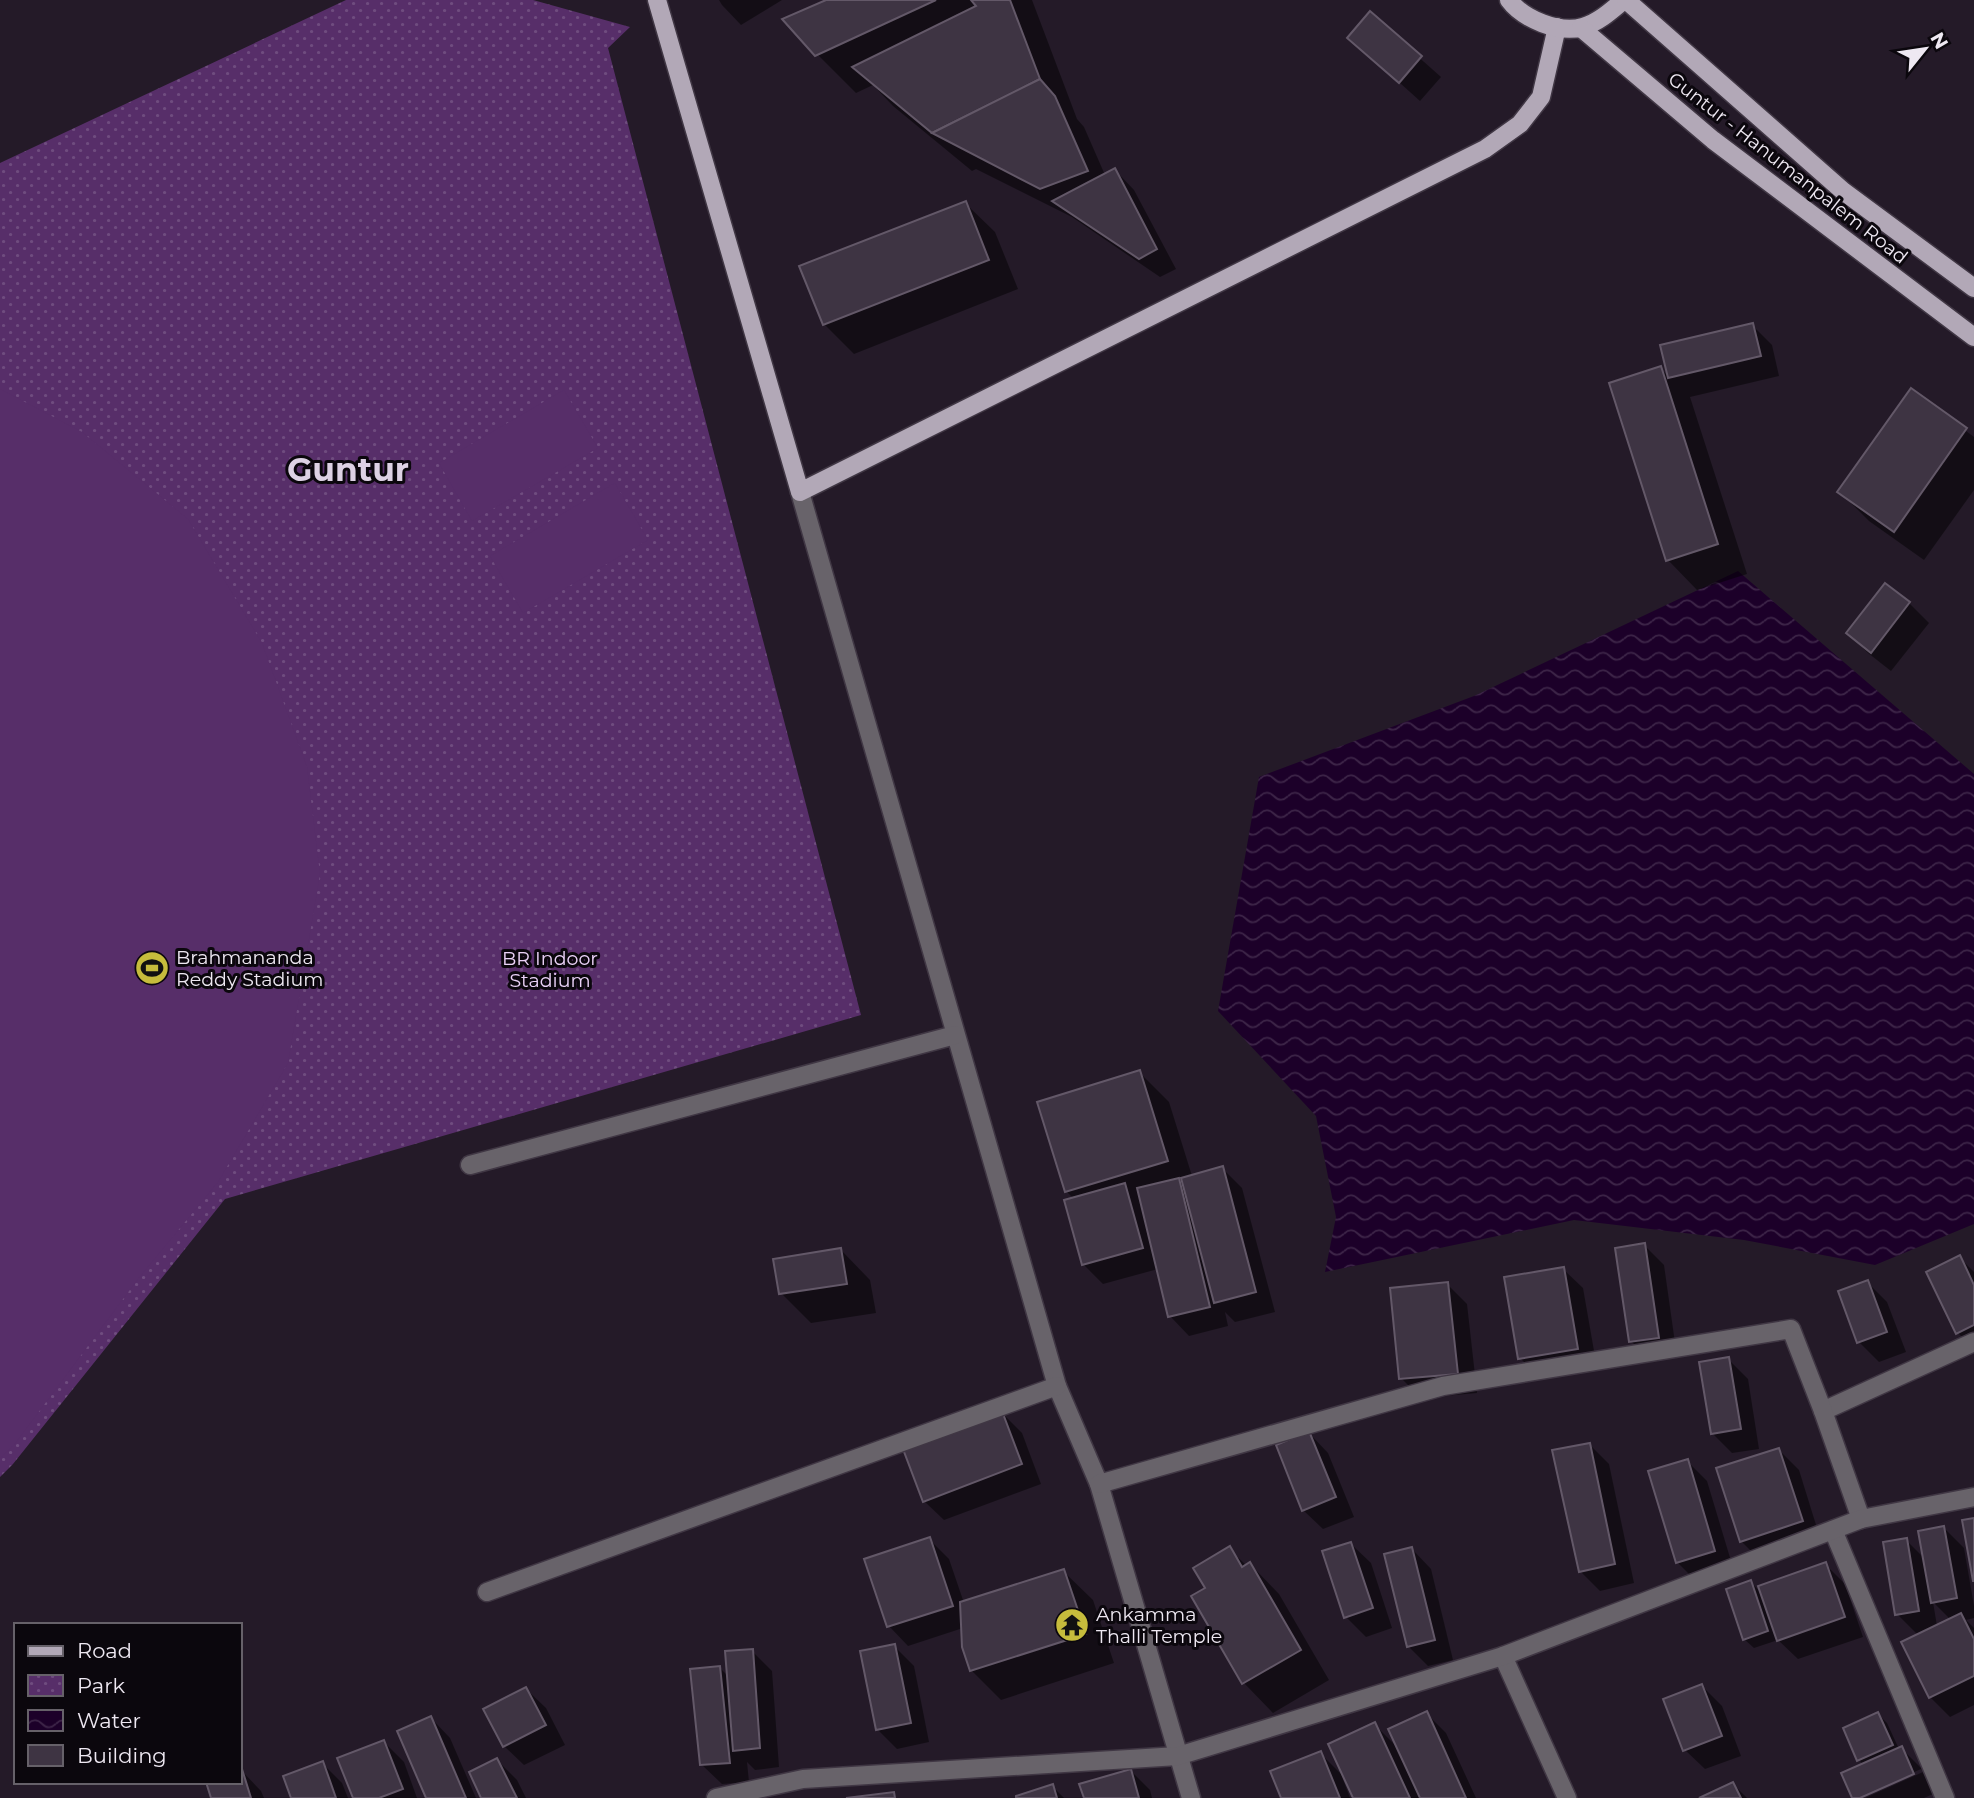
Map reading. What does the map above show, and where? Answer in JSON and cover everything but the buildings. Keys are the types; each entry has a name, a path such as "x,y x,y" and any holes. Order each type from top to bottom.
{"main road":[{"path":"657,0 800,492 1485,149 1520,124 1541,97 1557,27"},
{"path":"1509,0 1533,20 1557,27 1581,27 1606,16 1625,0"},
{"name":"Guntur - Hanumanpalem Road","path":"1625,0 1843,191 1974,288"},
{"name":"Guntur - Hanumanpalem Road","path":"1581,27 1713,140 1974,337"}],"street":[{"path":"800,492 1057,1386 1099,1484 1191,1798"},
{"path":"470,1165 955,1035"},
{"path":"1099,1484 1443,1386 1791,1329 1823,1410 1860,1519"},
{"path":"1823,1410 1974,1342"},
{"path":"486,1592 1057,1386"},
{"path":"716,1798 803,1779 1178,1756 1503,1656 1860,1519 1974,1497"},
{"path":"1833,1530 1945,1798"},
{"path":"1503,1656 1566,1798"}],"green space":[{"name":"BR Indoor Stadium","path":"346,0 533,0 630,27 608,48 861,1015 225,1199 0,1477 0,163"},
{"name":"Brahmananda Reddy Stadium","path":"0,389 82,432 188,519 262,643 307,767 320,874 288,1063 218,1182 138,1279 14,1445 0,1458"},
{"path":"564,390 598,448 472,521 439,463"},
{"path":"615,483 648,540 523,613 490,556"}],"water":[{"path":"1738,571 1974,774 1974,1224 1875,1265 1744,1240 1574,1220 1325,1272 1336,1217 1316,1116 1218,1011 1259,777 1474,696"}],"place":[{"name":"Brahmananda Reddy Stadium","path":"152,968"},
{"name":"Ankamma Thalli Temple","path":"1072,1625"}],"district":[{"name":"Guntur","path":"348,469"}]}
